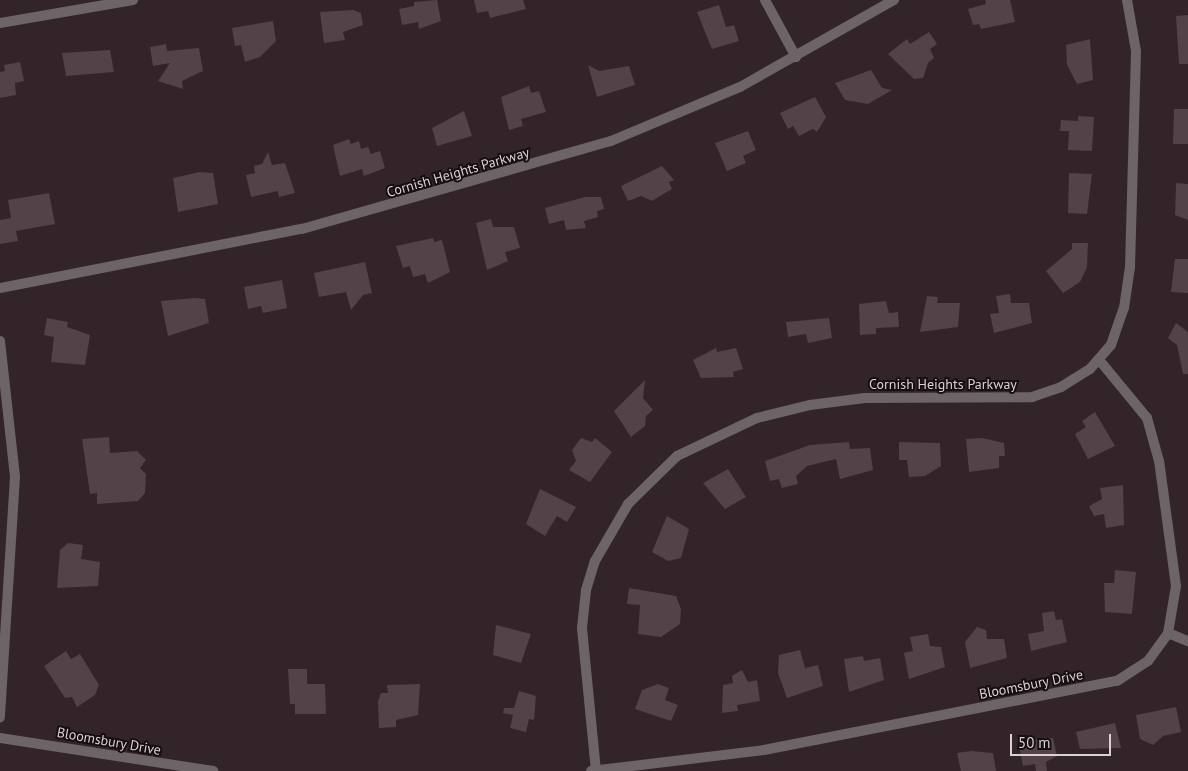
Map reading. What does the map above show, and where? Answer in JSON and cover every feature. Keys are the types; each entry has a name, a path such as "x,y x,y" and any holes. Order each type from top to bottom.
{"street":[{"path":"0,23 133,0"},
{"path":"764,0 796,57"},
{"name":"Cornish Heights Parkway","path":"0,288 302,230 496,176 692,110 796,57 894,0"},
{"name":"Cornish Heights Parkway","path":"596,771 582,637 586,590 595,561 628,504 677,456 757,418 810,405 865,398 1032,397 1061,387 1100,361 1118,329 1130,267 1136,52 1127,0"},
{"path":"0,340 15,477 0,718"},
{"name":"Bloomsbury Drive","path":"590,771 764,750 1117,681 1148,660 1168,633 1176,586 1159,461 1147,418 1100,361"},
{"path":"1168,633 1188,642"},
{"name":"Bloomsbury Drive","path":"0,738 213,771"}],"building":[{"path":"437,0 441,21 419,29 418,22 402,25 399,9 414,6 414,2"},
{"path":"474,0 523,0 526,9 490,18 488,11 477,13"},
{"path":"985,0 1010,0 1015,22 981,29 979,24 973,25 968,9 986,4"},
{"path":"719,5 726,27 734,25 739,41 712,49 697,12"},
{"path":"353,10 361,13 363,25 343,32 345,40 324,43 320,12"},
{"path":"1188,15 1188,64 1179,64 1176,16"},
{"path":"273,21 276,41 260,57 245,62 241,45 235,46 232,28"},
{"path":"929,32 937,44 930,49 934,58 928,63 923,78 914,79 888,54 907,39 910,44"},
{"path":"1090,39 1093,80 1077,84 1067,65 1066,45"},
{"path":"166,44 167,51 199,48 203,71 182,81 183,89 158,81 170,63 153,66 150,47"},
{"path":"110,50 114,72 66,76 62,53"},
{"path":"20,62 24,81 15,83 16,95 0,98 0,72 5,71 4,65"},
{"path":"588,65 599,71 629,66 635,85 597,97"},
{"path":"871,70 882,88 892,90 868,104 845,100 835,83"},
{"path":"529,86 531,93 539,91 546,112 521,119 523,126 509,130 501,97"},
{"path":"815,97 826,117 817,132 813,129 799,136 793,126 788,129 780,113"},
{"path":"1174,109 1188,109 1188,144 1173,144"},
{"path":"464,111 472,136 437,146 432,128"},
{"path":"1078,116 1094,117 1092,151 1068,150 1069,131 1060,131 1061,120 1078,121"},
{"path":"748,131 756,150 743,156 746,163 727,171 715,143"},
{"path":"349,139 351,144 359,141 361,149 368,147 371,154 380,151 385,168 364,176 362,169 340,176 333,145"},
{"path":"268,152 272,165 285,163 295,193 279,197 278,191 251,197 246,175 255,173 254,166 262,164"},
{"path":"662,166 674,180 669,182 672,189 652,201 641,196 628,201 621,186"},
{"path":"200,172 213,173 218,204 178,212 173,178"},
{"path":"1069,173 1092,174 1087,214 1068,213"},
{"path":"1176,183 1188,184 1188,220 1175,215"},
{"path":"49,193 55,224 16,231 18,241 0,244 0,220 11,218 8,200"},
{"path":"585,197 601,197 604,209 597,211 598,217 584,221 586,228 566,230 564,220 549,224 545,208"},
{"path":"491,219 493,227 514,227 520,248 505,252 508,261 487,270 476,223"},
{"path":"433,238 434,242 442,240 450,272 428,283 425,274 413,277 410,266 403,268 396,246"},
{"path":"1072,243 1088,243 1087,267 1080,282 1063,293 1046,271 1072,249"},
{"path":"1175,259 1188,259 1188,293 1171,292"},
{"path":"365,262 372,293 363,295 351,310 346,292 319,297 314,273"},
{"path":"282,280 287,308 263,313 261,306 248,309 244,287"},
{"path":"1010,294 1011,303 1029,303 1032,323 994,333 990,314 999,313 996,296"},
{"path":"927,296 938,297 937,303 960,303 958,327 920,332"},
{"path":"205,299 209,323 168,336 161,301"},
{"path":"886,301 889,313 898,312 899,327 876,328 876,334 860,335 859,304"},
{"path":"47,318 68,322 67,327 90,335 85,365 51,362 54,337 44,335"},
{"path":"829,318 832,338 808,343 806,334 788,337 786,322"},
{"path":"1176,323 1188,332 1188,374 1183,374 1177,345 1168,338"},
{"path":"716,348 717,352 736,348 743,369 733,372 734,377 701,378 693,360"},
{"path":"645,380 643,398 653,410 646,416 645,426 631,437 614,411"},
{"path":"1095,412 1115,446 1088,459 1075,434 1086,427 1082,421"},
{"path":"109,437 110,453 137,451 146,460 140,468 146,474 145,493 138,501 97,504 97,493 90,494 82,439"},
{"path":"581,438 592,442 595,438 612,452 590,482 569,470 576,461 572,450"},
{"path":"982,438 1004,443 1005,456 999,456 999,468 969,472 966,439"},
{"path":"849,442 850,449 870,448 873,470 840,479 836,459 807,466 796,476 798,484 782,488 779,479 770,481 765,461 810,445"},
{"path":"899,442 940,443 941,466 925,476 909,477 907,460 899,460"},
{"path":"728,469 746,497 725,509 703,483"},
{"path":"1123,485 1124,525 1106,528 1104,514 1094,516 1089,506 1102,499 1100,488"},
{"path":"540,489 576,507 567,522 557,516 545,536 526,524"},
{"path":"667,516 689,529 681,558 668,561 652,552"},
{"path":"68,543 83,545 81,559 100,562 98,586 57,588 60,550"},
{"path":"1115,570 1136,572 1132,614 1105,612 1104,583 1114,583"},
{"path":"629,588 676,596 681,609 680,624 661,637 638,634 640,605 627,604"},
{"path":"1054,611 1056,620 1062,619 1067,642 1031,651 1028,634 1044,631 1042,613"},
{"path":"496,625 531,634 521,663 493,655"},
{"path":"977,627 986,630 987,639 1004,639 1007,658 970,668 965,642"},
{"path":"928,634 930,646 941,647 945,667 909,679 904,653 913,651 910,637"},
{"path":"800,650 805,668 818,665 823,686 787,698 778,673 779,655"},
{"path":"66,651 71,659 80,654 99,685 95,695 77,707 72,697 65,698 44,666"},
{"path":"863,656 864,661 880,658 884,680 849,692 844,659"},
{"path":"288,669 307,669 307,684 325,684 326,714 295,714 295,704 290,704"},
{"path":"742,670 748,682 757,680 760,701 737,705 738,711 722,713 723,685 733,683 732,676"},
{"path":"420,684 418,715 396,720 396,727 379,728 378,701 381,693 388,693 387,685"},
{"path":"658,684 669,688 665,700 678,705 671,721 635,709 642,690"},
{"path":"519,691 536,696 534,720 529,719 526,732 510,728 513,715 503,713 504,708 514,708"},
{"path":"1176,707 1181,732 1163,736 1153,745 1140,739 1136,715"},
{"path":"1115,723 1121,748 1080,749 1076,732"},
{"path":"1053,738 1057,756 1046,762 1047,771 1036,771 1035,764 1023,766 1018,741"},
{"path":"971,751 993,753 996,771 961,771 957,753"}]}
